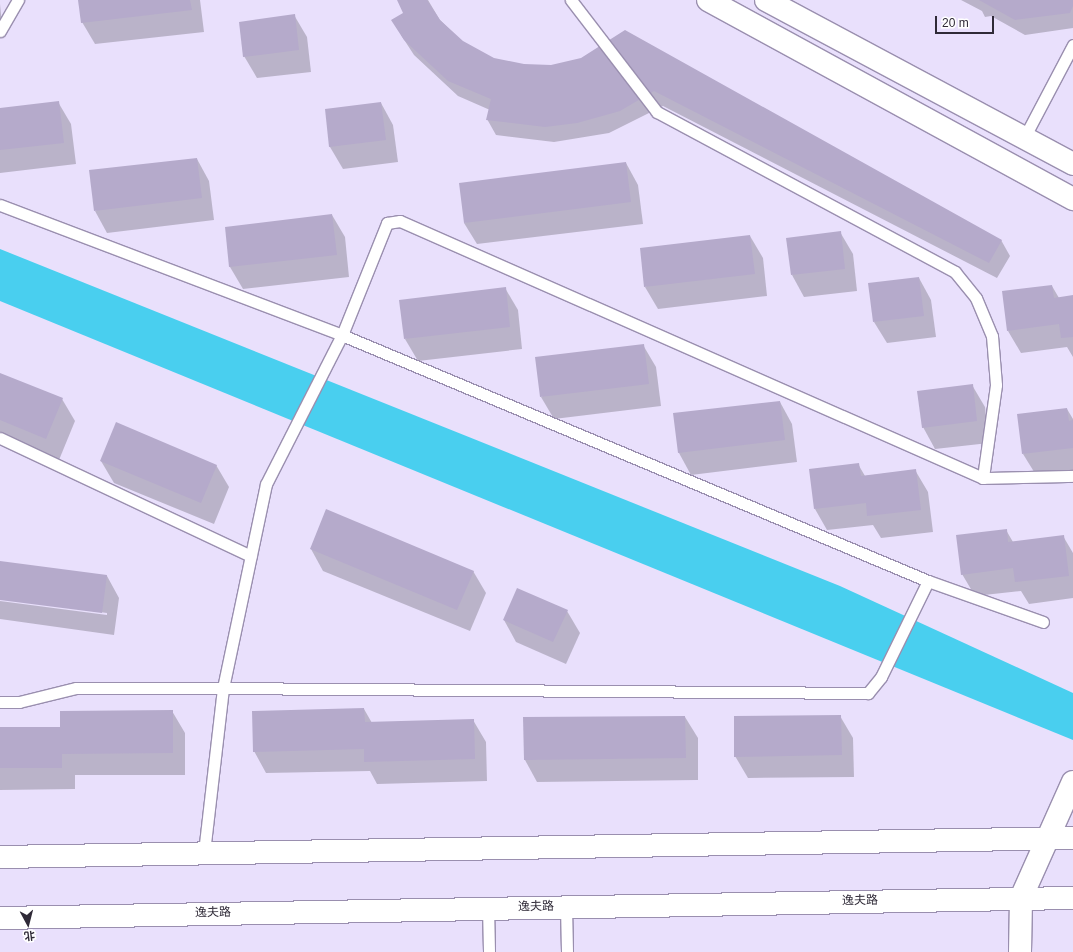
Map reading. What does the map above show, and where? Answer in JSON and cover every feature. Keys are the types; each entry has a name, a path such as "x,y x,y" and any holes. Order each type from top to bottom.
{"main road":[{"path":"708,0 1073,199"},
{"path":"766,0 1073,164"},
{"path":"1020,952 1021,898 1073,782"},
{"path":"0,857 204,852 1073,838"},
{"name":"逸夫路","path":"0,918 1073,898"}],"lane":[{"path":"0,31 18,0"},
{"path":"571,0 658,112 955,272 976,298 992,336 996,385 983,478"},
{"path":"1024,138 1073,45"},
{"path":"0,205 342,335 928,581 1043,622"},
{"path":"204,852 224,688 266,484 278,456 325,364 342,335 387,223 400,221 983,478 1073,476"},
{"path":"0,438 251,556"},
{"path":"0,702 19,702 76,688 868,693 881,677 928,581"},
{"path":"566,907 568,952"},
{"path":"488,908 489,952"}],"water":[{"path":"0,249 840,586 1073,693 1073,740 0,301"}],"building":[{"path":"78,0 190,0 192,10 81,23"},
{"path":"397,0 427,0 440,20 463,41 494,58 524,64 551,65 581,58 625,30 1002,240 989,263 654,91 620,111 577,123 545,127 486,120 491,99 448,81 404,40 391,20 403,13"},
{"path":"979,0 1073,0 1073,6 1070,13 1015,20"},
{"path":"295,14 299,50 243,57 239,22"},
{"path":"59,101 64,143 0,150 0,108"},
{"path":"381,102 386,140 329,147 325,109"},
{"path":"197,158 202,198 94,211 89,170"},
{"path":"626,162 631,202 464,223 459,183"},
{"path":"332,214 337,255 229,267 225,227"},
{"path":"841,231 845,269 791,275 786,238"},
{"path":"750,235 755,274 644,287 640,248"},
{"path":"919,277 924,316 873,322 868,283"},
{"path":"1052,285 1054,298 1073,295 1073,337 1061,338 1059,324 1007,331 1002,291"},
{"path":"506,287 510,327 404,339 399,300"},
{"path":"644,344 649,384 540,397 535,357"},
{"path":"0,373 63,398 46,439 0,420"},
{"path":"973,384 977,421 922,428 917,391"},
{"path":"780,401 785,440 678,453 673,413"},
{"path":"1067,408 1069,421 1073,420 1073,448 1022,454 1017,414"},
{"path":"116,422 217,465 201,503 100,461"},
{"path":"859,463 861,476 916,469 921,510 867,516 866,503 814,509 809,469"},
{"path":"326,509 474,571 457,610 310,549"},
{"path":"1007,529 1008,542 1064,535 1069,576 1015,582 1013,568 961,575 956,535"},
{"path":"0,561 107,575 102,613 0,600"},
{"path":"517,588 568,610 553,642 503,620"},
{"path":"364,708 365,722 474,719 475,759 364,762 364,749 253,752 252,711"},
{"path":"173,710 173,753 62,754 62,768 0,768 0,727 60,727 60,711"},
{"path":"841,715 842,755 734,757 734,716"},
{"path":"685,716 686,758 524,760 523,717"}]}
